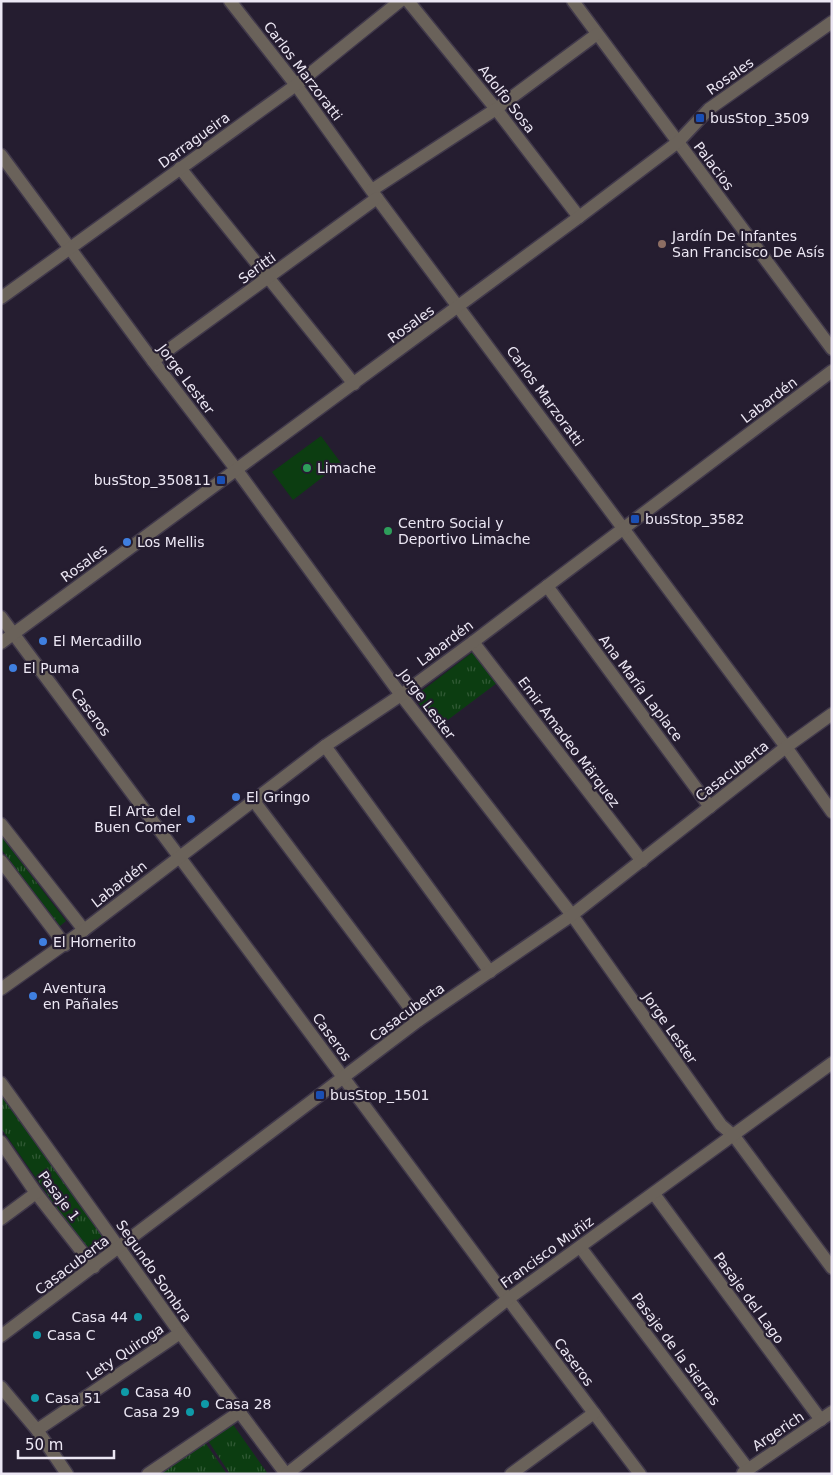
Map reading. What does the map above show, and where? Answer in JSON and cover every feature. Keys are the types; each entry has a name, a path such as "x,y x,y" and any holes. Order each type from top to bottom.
{"street":[{"name":"Carlos Marzoratti","path":"230,1 296,84 375,194 460,306 832,812"},
{"name":"Darragueira","path":"1,298 296,84 400,1"},
{"name":"Adolfo Sosa","path":"408,1 496,109 579,217"},
{"name":"Palacios","path":"573,1 832,349"},
{"name":"Rosales","path":"1,643 460,306 678,142 709,109 832,22"},
{"name":"Seritti","path":"153,361 269,278 375,194 496,109 597,34"},
{"name":"Jorge Lester","path":"1,155 153,361 236,469 401,695 572,915 721,1125 734,1136 832,1268"},
{"path":"180,168 354,384"},
{"name":"Labardén","path":"1,989 65,945 325,746 401,695 473,642 832,371"},
{"name":"Ana María Laplace","path":"547,586 710,807"},
{"name":"Caseros","path":"1,617 640,1474"},
{"name":"Emir Amadeo Märquez","path":"473,642 642,861"},
{"name":"Casacuberta","path":"1,1336 420,1020 572,915 786,747 832,714"},
{"path":"325,746 490,972"},
{"path":"254,801 420,1020"},
{"path":"1,824 84,930"},
{"path":"1,861 65,945"},
{"name":"Francisco Muñiz","path":"286,1474 508,1299 832,1063"},
{"name":"Segundo Sombra","path":"1,1083 180,1333 241,1411 286,1474"},
{"name":"Pasaje 1","path":"1,1142 36,1193 94,1267"},
{"path":"1,1219 36,1193"},
{"name":"Pasaje del Lago","path":"654,1194 826,1416"},
{"name":"Pasaje de la Sierras","path":"580,1247 744,1471"},
{"name":"Lety Quiroga","path":"37,1430 180,1333"},
{"path":"1,1387 37,1430 67,1474"},
{"path":"148,1474 241,1411"},
{"path":"511,1474 594,1413"},
{"name":"Argerich","path":"744,1471 826,1416"}],"green space":[{"name":"Limache","path":"321,436 341,463 293,500 272,472"},
{"path":"478,648 501,680 437,728 414,697"},
{"path":"1,836 66,921 60,926 1,849"},
{"path":"1,1096 105,1237 105,1242 92,1252 85,1248 1,1128"},
{"path":"232,1423 268,1474 230,1474 207,1439"},
{"path":"204,1441 227,1474 157,1474"}],"place":[{"name":"busStop_3509","path":"700,118"},
{"name":"Jardín De Infantes San Francisco De Asís","path":"662,244"},
{"name":"Limache","path":"307,468"},
{"name":"busStop_350811","path":"221,480"},
{"name":"busStop_3582","path":"635,519"},
{"name":"Centro Social y Deportivo Limache","path":"388,531"},
{"name":"Los Mellis","path":"127,542"},
{"name":"El Mercadillo","path":"43,641"},
{"name":"El Puma","path":"13,668"},
{"name":"El Gringo","path":"236,797"},
{"name":"El Arte del Buen Comer","path":"191,819"},
{"name":"El Hornerito","path":"43,942"},
{"name":"Aventura en Pañales","path":"33,996"},
{"name":"busStop_1501","path":"320,1095"},
{"name":"Casa 44","path":"138,1317"},
{"name":"Casa C","path":"37,1335"},
{"name":"Casa 40","path":"125,1392"},
{"name":"Casa 51","path":"35,1398"},
{"name":"Casa 28","path":"205,1404"},
{"name":"Casa 29","path":"190,1412"}]}
